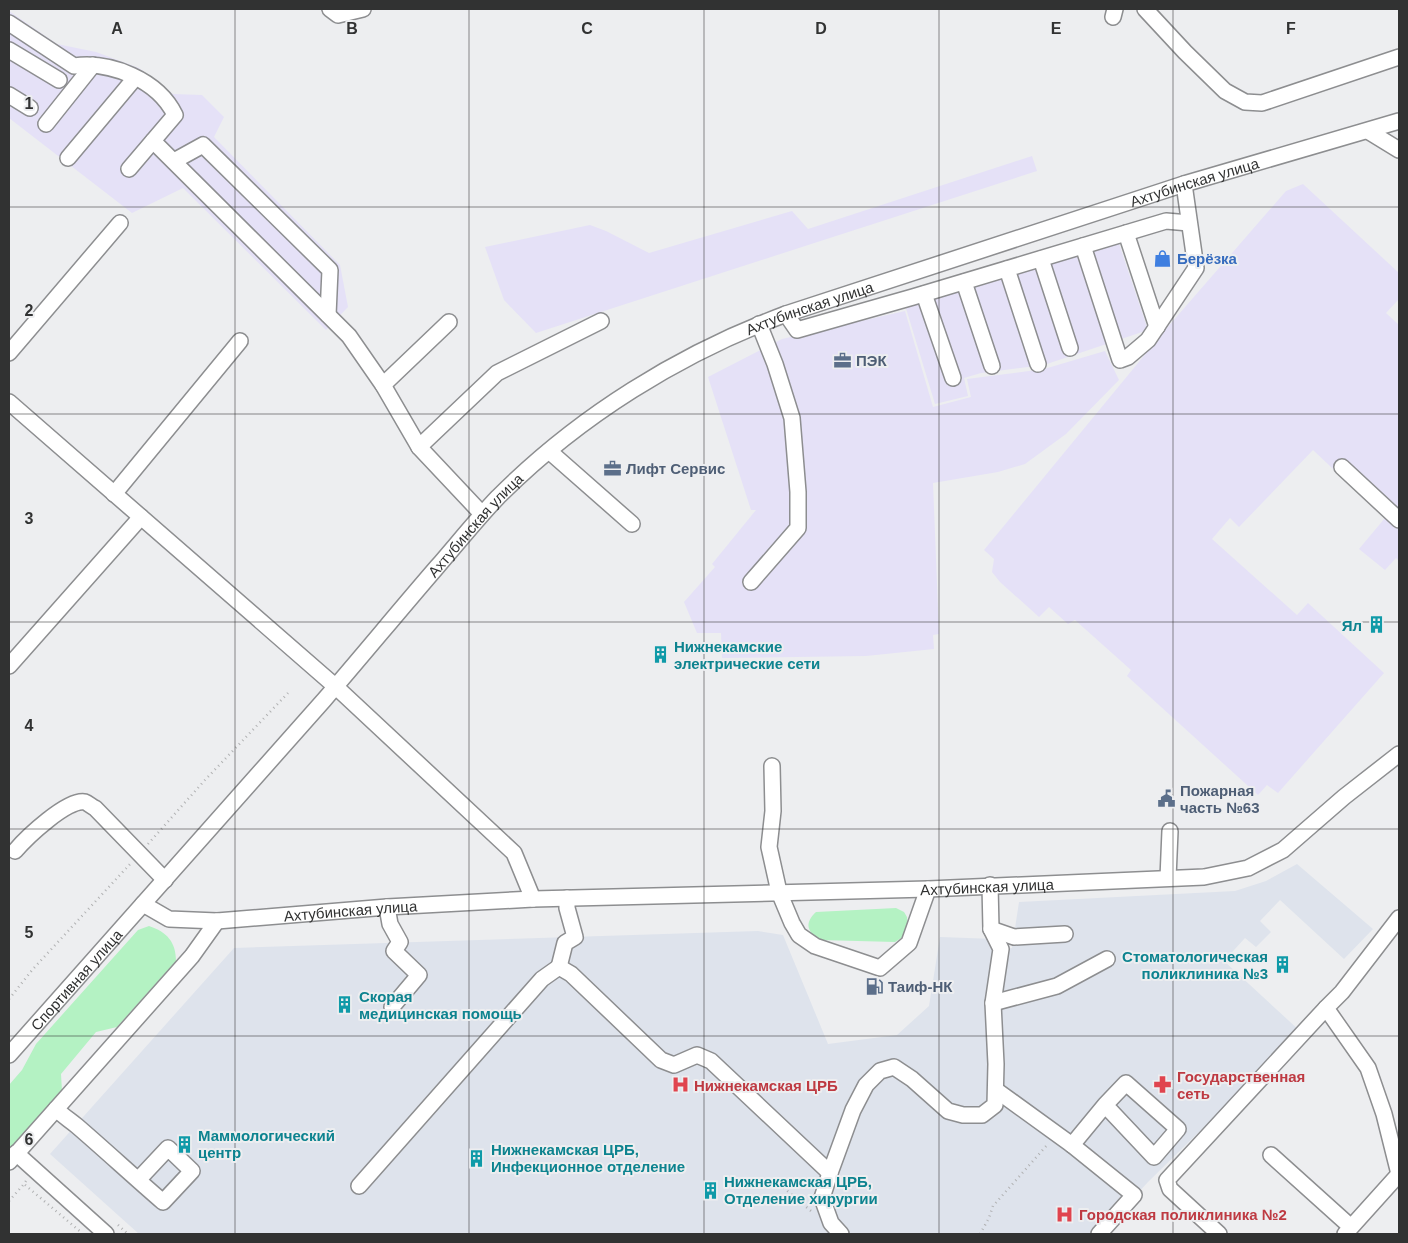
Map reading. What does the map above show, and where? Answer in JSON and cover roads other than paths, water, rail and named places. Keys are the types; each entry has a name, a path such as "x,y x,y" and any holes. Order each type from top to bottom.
{"street":[{"path":"330,9 338,15 363,9"},
{"path":"1145,9 1179,46 1225,91 1244,102 1262,103 1399,57"},
{"path":"9,23 74,66 93,65 114,68 144,82 169,102 175,115 130,169"},
{"path":"9,50 59,80"},
{"path":"44,70 58,56"},
{"path":"46,124 93,65"},
{"path":"68,158 136,78"},
{"path":"9,95 30,108"},
{"name":"Ахтубинская улица","path":"1399,121 1184,184 786,314 758,324 698,352 638,386 586,421 499,496 336,686 144,904 169,919 217,921 387,907 533,899 928,888 1204,876 1248,868 1283,850 1344,797 1399,754"},
{"path":"1368,131 1399,150"},
{"path":"153,141 349,336 383,385 419,447 482,514"},
{"path":"174,161 203,145 330,270 328,315"},
{"path":"1083,246 1120,360 1128,357 1148,340 1196,268 1184,184"},
{"path":"786,314 797,330 1166,221 1189,223"},
{"path":"9,353 120,223"},
{"path":"1126,233 1157,327"},
{"path":"1041,259 1070,348"},
{"path":"1007,269 1038,364"},
{"path":"964,282 992,366"},
{"path":"924,294 953,378"},
{"path":"383,385 449,322"},
{"path":"419,447 497,373 601,322"},
{"path":"751,582 798,528 798,492 792,418 775,364 758,324"},
{"path":"114,494 240,341"},
{"path":"9,402 336,686 514,853 533,899"},
{"path":"549,451 632,524"},
{"path":"1342,467 1399,520"},
{"path":"9,666 141,517"},
{"path":"772,766 773,811 769,847 779,892 799,935 815,946 880,968 909,943 928,888"},
{"path":"16,851 56,815 72,804 85,802 95,808 165,880"},
{"path":"1168,878 1170,831"},
{"path":"841,1234 830,1222 822,1198 853,1110 866,1085 880,1071 894,1067 912,1079 948,1111 963,1115 982,1115 995,1105 993,1003 1001,949 991,929 990,885"},
{"path":"359,1186 542,979 559,967 565,943 575,937 567,908 567,898"},
{"name":"Спортивная улица","path":"9,1055 144,904"},
{"path":"387,907 390,924 400,942 394,951 419,974 392,1007"},
{"path":"1167,1180 1342,992 1399,918"},
{"path":"106,1234 13,1158 192,956 217,921"},
{"path":"991,929 1014,936 1065,934"},
{"path":"993,1003 1057,986 1107,959"},
{"path":"559,967 570,974 661,1060 674,1065 697,1055 711,1061 830,1172"},
{"path":"1271,1155 1348,1231 1399,1174 1384,1114 1368,1068 1326,1008"},
{"path":"1072,1145 1126,1083 1200,1146"},
{"path":"996,1090 1072,1145 1134,1195 1099,1234"},
{"path":"1105,1105 1159,1161 1170,1189 1219,1234"},
{"path":"56,1109 138,1180"},
{"path":"1154,1157 1178,1129"}],"place":[{"name":"Берёзка","path":"1163,258"},
{"name":"ПЭК","path":"842,360"},
{"name":"Лифт Сервис","path":"612,468"},
{"name":"Ял","path":"1376,625"},
{"name":"Нижнекамские электрические сети","path":"660,655"},
{"name":"Пожарная часть №63","path":"1166,799"},
{"name":"Стоматологическая поликлиника №3","path":"1282,965"},
{"name":"Таиф-НК","path":"874,986"},
{"name":"Скорая медицинская помощь","path":"345,1005"},
{"name":"Нижнекамская ЦРБ","path":"680,1085"},
{"name":"Государственная сеть","path":"1163,1085"},
{"name":"Маммологический центр","path":"184,1144"},
{"name":"Нижнекамская ЦРБ, Инфекционное отделение","path":"477,1158"},
{"name":"Нижнекамская ЦРБ, Отделение хирургии","path":"710,1190"},
{"name":"Городская поликлиника №2","path":"1065,1214"}]}
